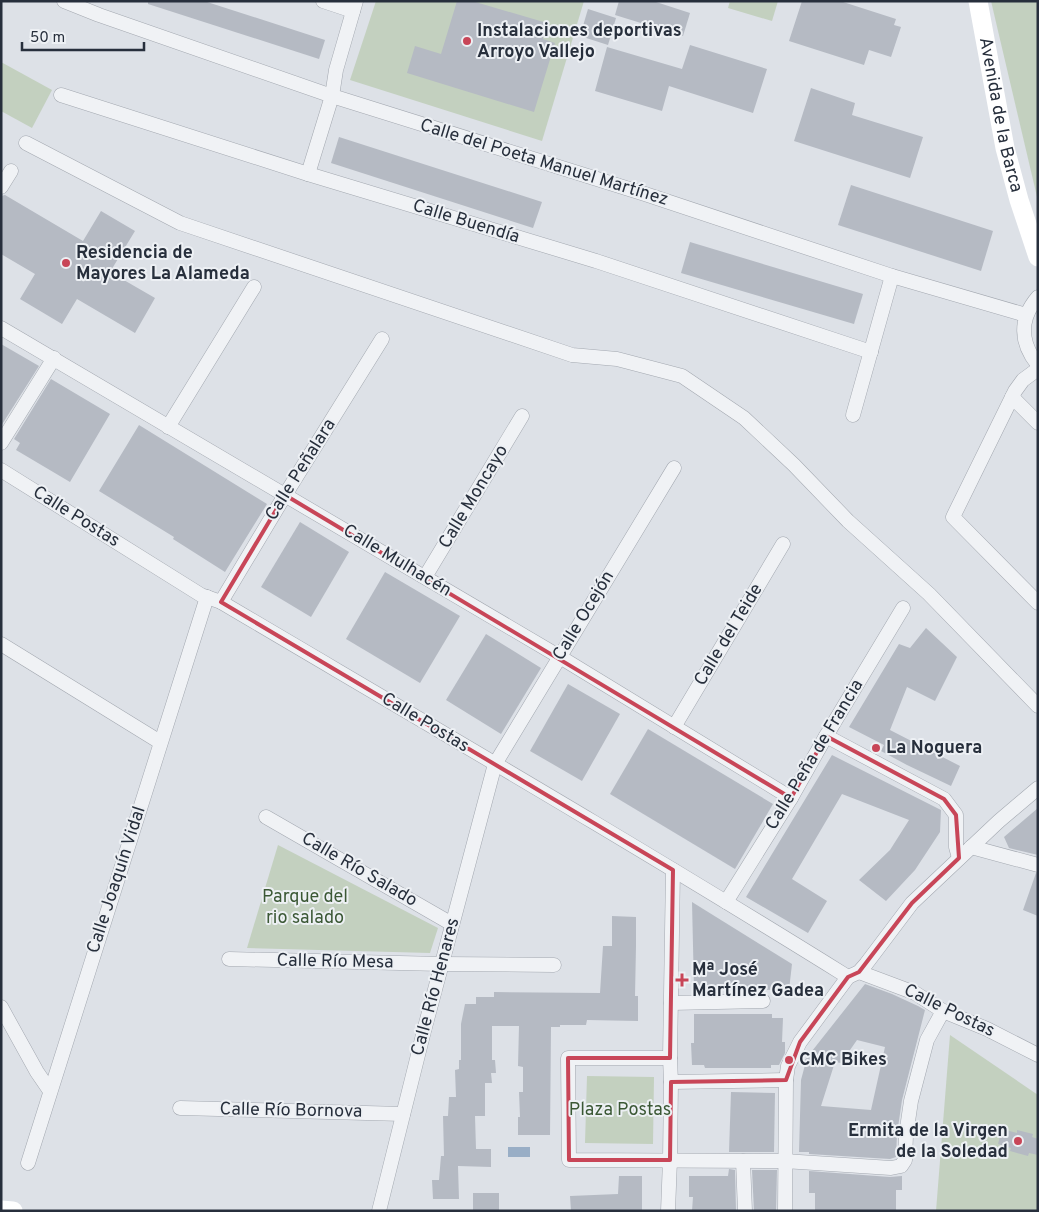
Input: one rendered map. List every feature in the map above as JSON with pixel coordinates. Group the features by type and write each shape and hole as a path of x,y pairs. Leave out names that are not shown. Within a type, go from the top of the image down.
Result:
{"street":[{"name":"Calle del Poeta Manuel Martínez","path":"64,1 82,4 332,96 645,194 892,276 1026,316"},
{"path":"308,174 332,96 336,70 354,6 323,1"},
{"name":"Avenida de la Barca","path":"978,1 1005,148 1019,200 1038,256"},
{"name":"Calle Buendía","path":"61,95 308,174 596,261 871,352"},
{"path":"26,143 180,223 572,355 617,359 682,376 744,418 794,465 848,521 929,594 1038,706"},
{"path":"1,187 11,172"},
{"path":"853,415 892,276"},
{"path":"168,427 254,286"},
{"path":"1038,297 1031,304 1026,316 1024,329 1025,343 1030,356 1038,367 1023,380 1015,391 953,517 1038,603"},
{"name":"Calle Mulhacén","path":"1,328 560,657 790,798"},
{"name":"Calle Peñalara","path":"221,602 382,339"},
{"path":"1,444 54,358"},
{"path":"1012,397 1038,423"},
{"name":"Calle Moncayo","path":"425,577 522,416"},
{"name":"Calle Ocejón","path":"495,764 674,468"},
{"name":"Calle Postas","path":"1,470 192,590 221,602 726,902 853,975 914,993 943,1011 987,1029 1038,1055"},
{"name":"Calle del Teide","path":"674,727 783,544"},
{"name":"Calle Joaquín Vidal","path":"28,1163 206,597"},
{"name":"Calle Peña de Francia","path":"726,902 903,608"},
{"path":"1,644 160,742"},
{"path":"826,736 944,798 956,815 956,847 959,858"},
{"name":"Calle Río Henares","path":"379,1211 402,1114 495,764"},
{"path":"785,1211 786,1080 788,1066 800,1042 912,903 999,820 1038,788"},
{"name":"Calle Río Salado","path":"266,817 452,924"},
{"path":"971,847 1038,865"},
{"path":"668,1211 673,870"},
{"name":"Calle Río Mesa","path":"229,959 554,965"},
{"path":"671,1003 763,1002"},
{"path":"1,1007 37,1072 50,1091"},
{"path":"670,1058 568,1058 569,1160 784,1161 891,1168 901,1166 906,1160 906,1135 911,1101 927,1040 943,1011"},
{"path":"671,1082 786,1080"},
{"name":"Calle Río Bornova","path":"180,1108 402,1114"},
{"path":"743,1161 745,1211"}],"highlighted area":[{"path":"285,495 791,798 826,736 944,799 956,815 959,858 912,903 859,972 848,977 800,1042 786,1080 671,1082 670,1160 569,1160 568,1058 670,1058 673,870 221,602"}],"green space":[{"name":"Instalaciones deportivas Arroyo Vallejo","path":"376,1 584,1 542,141 350,80"},
{"path":"730,1 778,1 772,21 728,8"},
{"path":"991,1 1038,1 1038,201"},
{"path":"1,62 52,90 32,128 1,111"},
{"name":"Parque del rio salado","path":"278,845 438,928 430,953 247,948"},
{"path":"950,1035 1038,1095 1038,1211 936,1211"},
{"name":"Plaza Postas","path":"587,1076 654,1077 653,1144 585,1143"}],"water":[{"path":"508,1147 530,1147 530,1157 508,1157"}],"building":[{"path":"148,1 204,1 325,40 319,59 148,4"},
{"path":"457,1 472,1 547,23 543,39 555,43 534,112 407,73 415,46 441,54"},
{"path":"619,1 653,1 690,13 683,36 615,15"},
{"path":"802,1 840,1 896,19 894,25 901,27 891,57 869,50 864,65 789,41"},
{"path":"588,9 616,18 608,45 580,36"},
{"path":"690,45 767,69 753,113 669,86 662,111 595,91 607,47 682,69"},
{"path":"811,88 855,103 852,115 923,137 910,178 794,141"},
{"path":"339,137 542,202 533,228 331,163"},
{"path":"851,185 993,231 981,271 838,225"},
{"name":"Residencia de Mayores La Alameda","path":"5,195 83,241 101,211 135,231 110,272 155,298 135,333 77,299 62,324 20,299 35,274 1,254 1,196"},
{"path":"690,242 863,294 854,324 681,273"},
{"path":"1,344 39,366 1,426"},
{"path":"51,379 110,414 70,482 16,450 20,443 14,439"},
{"path":"139,425 267,504 225,572 173,539 174,537 99,491"},
{"path":"300,522 349,552 311,617 261,587"},
{"path":"385,572 460,616 420,683 346,639"},
{"path":"926,628 957,657 935,701 907,687 890,730 960,766 951,786 881,751 884,745 849,727 899,644 910,648"},
{"path":"486,634 541,668 501,734 446,700"},
{"path":"568,684 620,714 582,781 530,751"},
{"path":"648,729 773,804 735,869 610,794"},
{"path":"832,755 941,810 940,832 915,870 886,901 859,880 890,850 909,820 842,794 792,879 827,901 808,933 746,897"},
{"path":"1038,808 1038,855 1009,848 1004,837"},
{"path":"1036,873 1038,874 1038,916 1023,910"},
{"path":"692,902 792,964 789,990 694,989"},
{"path":"612,916 636,917 635,996 638,996 638,1021 587,1020 586,1025 551,1027 550,1135 518,1135 518,1117 520,1117 519,1092 523,1092 523,1067 518,1066 519,1026 492,1026 492,1060 495,1060 496,1073 491,1073 492,1083 485,1083 485,1116 475,1116 476,1149 491,1149 491,1167 458,1166 459,1199 433,1199 432,1180 439,1180 441,1156 444,1156 443,1116 448,1116 449,1097 456,1097 455,1070 459,1069 459,1060 461,1060 461,1024 465,1004 476,1004 476,997 494,997 494,992 600,993 603,946 612,946"},
{"path":"865,984 892,994 925,1010 902,1100 896,1157 890,1159 799,1152 801,1080 805,1065 801,1065","holes":["857,1040 885,1047 871,1110 821,1106 835,1062 841,1063"]},
{"path":"694,1014 772,1014 772,1018 783,1018 782,1042 785,1042 785,1053 779,1065 771,1065 771,1068 705,1068 704,1065 692,1065 691,1043 694,1043"},
{"path":"731,1092 775,1093 774,1152 729,1152"},
{"name":"Ermita de la Virgen de la Soledad","path":"1002,1129 1017,1133 1017,1130 1033,1134 1032,1137 1038,1139 1038,1155 1029,1153 1028,1156 1010,1151 1011,1148 998,1144"},
{"path":"729,1169 735,1170 736,1211 692,1211 693,1197 689,1197 689,1176 728,1176"},
{"path":"752,1170 777,1170 776,1211 754,1211"},
{"path":"809,1171 890,1177 902,1176 902,1190 896,1190 896,1211 815,1211 815,1193 809,1193"},
{"path":"619,1176 642,1176 642,1211 571,1211 570,1196 618,1194"},
{"path":"473,1193 499,1193 499,1211 473,1211"}],"place":[{"name":"Instalaciones deportivas Arroyo Vallejo","path":"467,41"},
{"name":"Residencia de Mayores La Alameda","path":"66,263"},
{"name":"La Noguera","path":"876,748"},
{"name":"Mª José Martínez Gadea","path":"682,980"},
{"name":"CMC Bikes","path":"789,1060"},
{"name":"Ermita de la Virgen de la Soledad","path":"1018,1141"}]}
